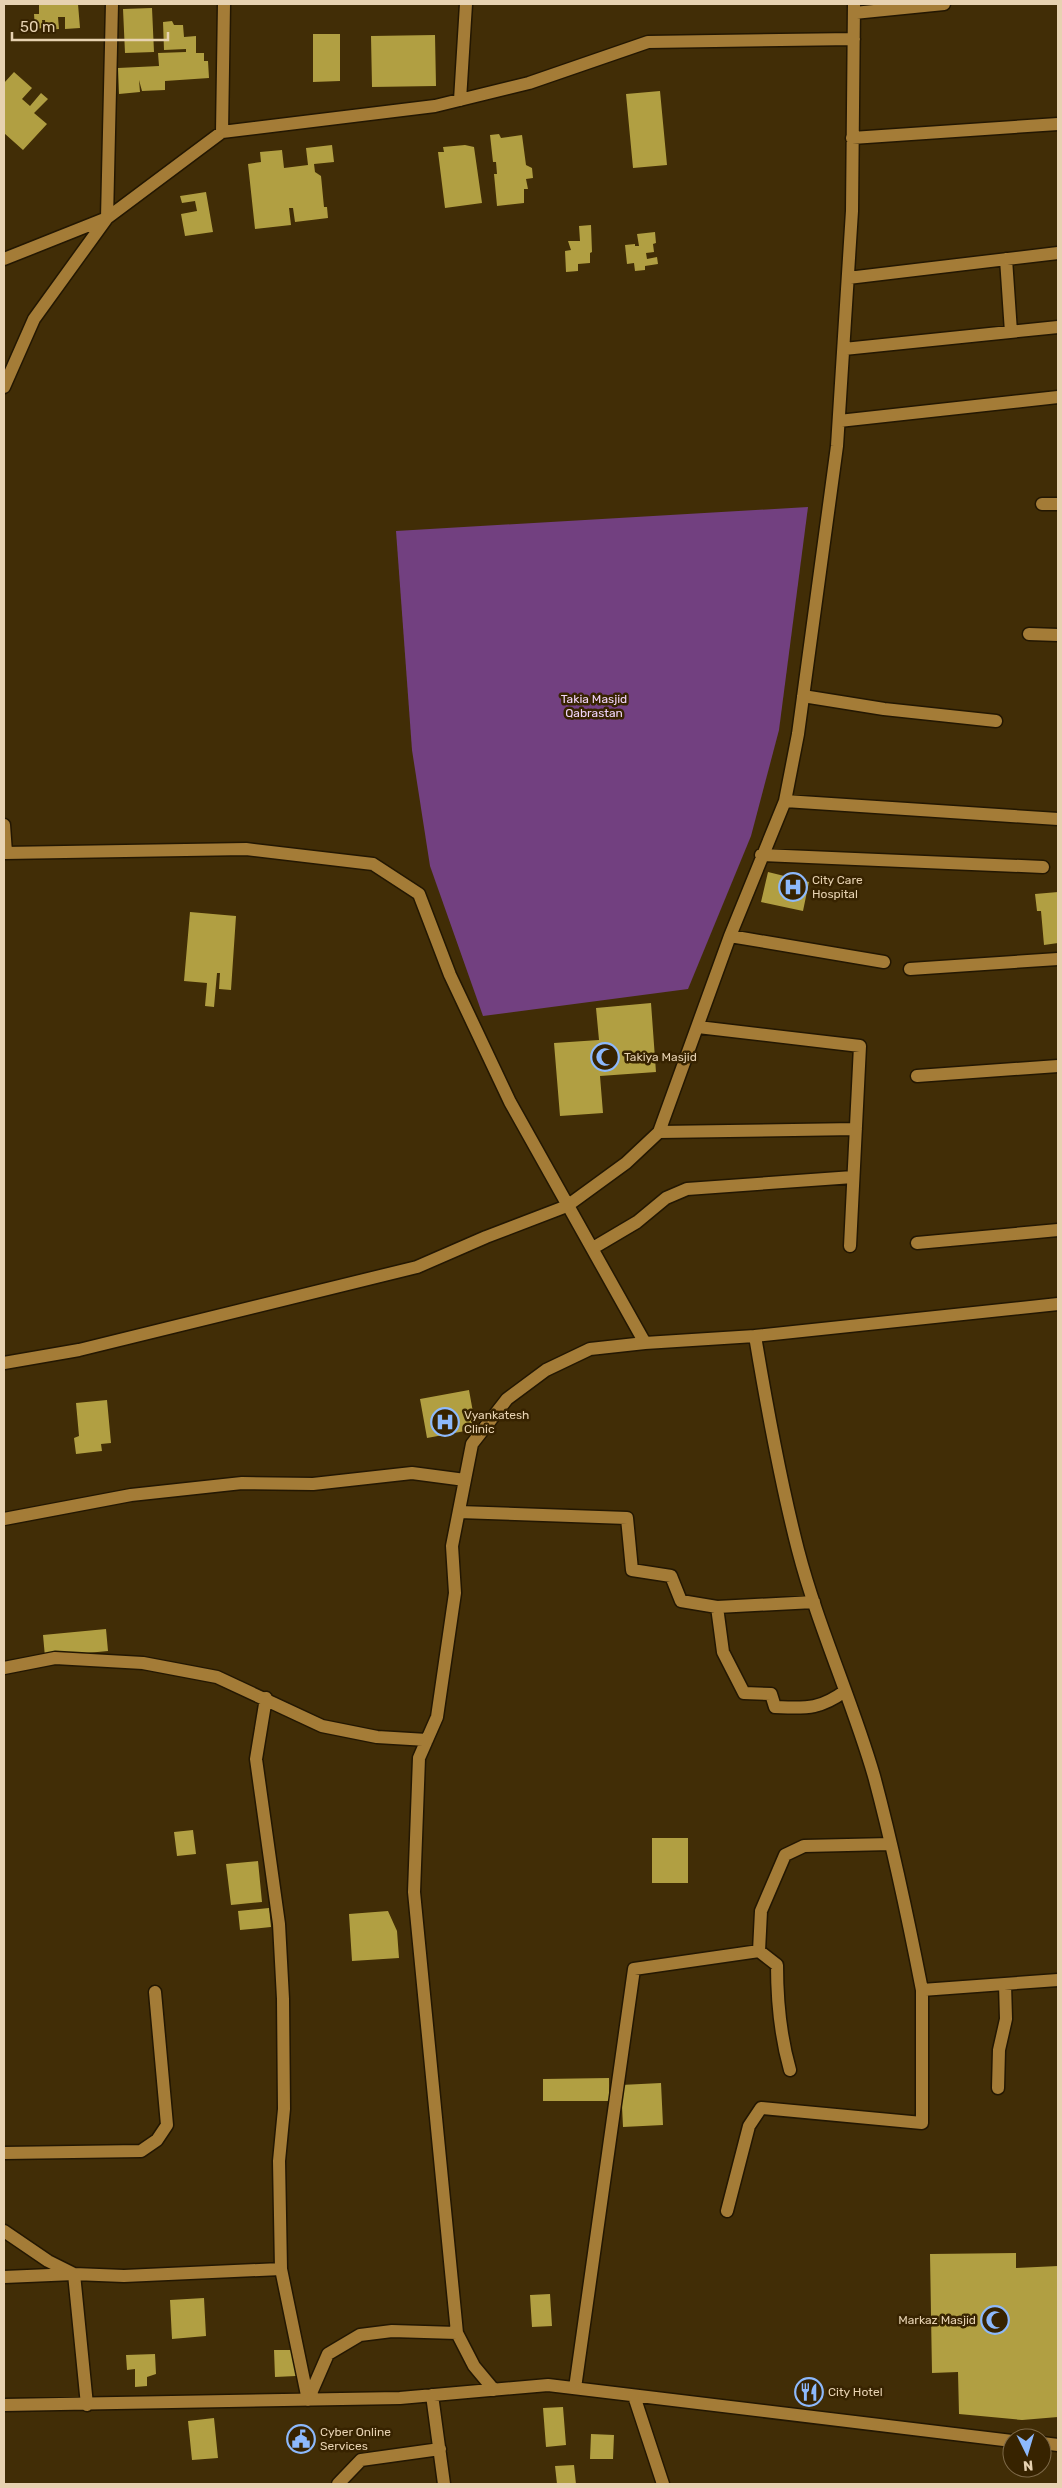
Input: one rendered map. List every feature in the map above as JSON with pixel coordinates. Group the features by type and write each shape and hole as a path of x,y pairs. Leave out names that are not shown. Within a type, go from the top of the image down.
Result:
{"street":[{"path":"4,387 34,319 107,218 112,4"},
{"path":"222,132 224,4"},
{"path":"460,100 466,4"},
{"path":"4,1363 78,1350 417,1267 486,1237 567,1206 626,1163 659,1132 730,936 761,855 786,800 803,696 839,421 848,278 854,8 944,4"},
{"path":"4,259 107,218 222,132 435,106 529,83 648,42 854,39"},
{"path":"852,138 1058,124"},
{"path":"848,278 1058,253"},
{"path":"1006,259 1011,332"},
{"path":"844,349 1058,327"},
{"path":"839,421 1058,397"},
{"path":"1042,504 1058,504"},
{"path":"1029,634 1058,635"},
{"path":"803,696 884,709 996,721"},
{"path":"786,800 1058,819"},
{"path":"4,825 5,853 246,849 373,864 419,894 450,975 510,1102 645,1343"},
{"path":"761,855 1043,866"},
{"path":"730,936 884,962"},
{"path":"910,969 1058,958"},
{"path":"698,1027 860,1046 850,1246"},
{"path":"917,1076 1058,1066"},
{"path":"659,1132 856,1129"},
{"path":"593,1248 637,1222 666,1198 687,1189 852,1177"},
{"path":"917,1243 1058,1230"},
{"path":"494,2390 474,2366 457,2333 414,1892 419,1758 437,1717 455,1593 452,1546 472,1444 507,1399 546,1370 590,1349 645,1343 755,1336 1058,1304"},
{"path":"727,2212 749,2126 761,2108 922,2123 922,1990 891,1844 874,1776 798,1551 766,1405 755,1336"},
{"path":"4,1519 131,1495 242,1482 313,1484 412,1473 465,1480"},
{"path":"459,1512 626,1518 632,1570 671,1576 681,1601 717,1607 814,1602"},
{"path":"717,1607 723,1652 744,1693 771,1694 775,1707 807,1708 829,1703 845,1691"},
{"path":"4,1668 55,1658 143,1662 217,1677 266,1698 322,1726 376,1737 427,1740"},
{"path":"266,1698 256,1759 279,1924 284,1999 284,2109 279,2162 281,2269 308,2400"},
{"path":"759,1951 761,1911 785,1855 804,1846 891,1844"},
{"path":"575,2388 634,1970 759,1951 777,1965 782,2044 790,2070"},
{"path":"922,1990 1058,1980"},
{"path":"998,2088 998,2050 1006,2019 1005,1984"},
{"path":"4,2153 141,2151 157,2140 166,2125 155,1992"},
{"path":"4,2231 48,2261 74,2274"},
{"path":"4,2277 74,2274 124,2276 281,2269"},
{"path":"74,2274 87,2405"},
{"path":"308,2400 328,2354 360,2335 392,2331 457,2333"},
{"path":"4,2405 308,2400 432,2395 548,2385 1002,2440"},
{"path":"432,2395 444,2484"},
{"path":"634,2396 663,2484"},
{"path":"338,2484 361,2460 440,2449"}],"green space":[{"name":"Takia Masjid Qabrastan","path":"808,507 779,730 751,836 688,989 483,1016 430,866 412,750 396,531"}],"building":[{"path":"39,4 78,4 80,28 65,29 65,17 58,17 59,29 46,30 45,20 42,20 43,28 35,29 34,14 39,14"},
{"path":"152,8 154,52 125,53 123,9"},
{"path":"172,21 174,25 183,25 184,37 196,36 196,53 204,53 204,61 208,61 209,78 165,81 165,90 142,91 139,80 140,92 119,94 118,68 159,66 158,53 186,52 186,49 164,50 163,22"},
{"path":"313,34 340,34 340,81 313,82"},
{"path":"435,35 436,86 372,87 371,36"},
{"path":"14,72 32,88 22,99 30,106 41,93 48,99 34,113 47,124 23,150 4,133 4,83"},
{"path":"660,91 667,165 633,168 626,94"},
{"path":"499,134 501,138 522,135 526,165 532,168 533,178 526,179 528,189 524,189 524,203 497,206 494,174 497,174 496,162 493,162 490,135"},
{"path":"332,145 334,162 314,164 315,172 321,176 324,207 327,207 328,218 295,222 293,208 289,208 291,225 255,229 248,164 261,162 260,152 282,150 284,168 308,165 306,148"},
{"path":"465,145 474,147 482,203 445,208 438,152 444,152 443,147"},
{"path":"206,192 213,232 185,236 181,214 197,211 195,201 182,203 180,196"},
{"path":"591,225 592,252 590,253 590,263 578,264 578,271 566,272 565,251 571,250 568,241 580,241 579,226"},
{"path":"655,232 656,243 653,244 654,252 646,253 647,259 657,257 658,264 645,266 645,270 635,271 634,263 627,264 625,245 635,244 635,246 639,246 637,234"},
{"path":"768,872 809,882 803,911 761,902"},
{"path":"1058,892 1058,943 1044,945 1041,911 1037,911 1035,894"},
{"path":"190,912 236,916 231,990 219,989 220,973 217,973 214,1007 205,1006 207,983 184,981"},
{"name":"Takiya Masjid","path":"651,1003 656,1072 600,1076 603,1113 560,1116 554,1043 599,1040 596,1008"},
{"path":"469,1390 476,1429 427,1438 420,1399"},
{"path":"107,1400 111,1443 101,1444 102,1451 76,1454 74,1438 79,1436 76,1403"},
{"path":"106,1629 108,1651 45,1657 43,1635"},
{"path":"193,1830 196,1854 177,1856 174,1832"},
{"path":"652,1838 688,1838 688,1883 652,1883"},
{"path":"258,1861 262,1902 231,1905 226,1864"},
{"path":"269,1908 271,1927 240,1930 238,1911"},
{"path":"388,1911 397,1931 399,1958 352,1961 349,1914"},
{"path":"609,2078 609,2101 543,2101 543,2079"},
{"path":"661,2083 663,2125 623,2127 621,2085"},
{"name":"Markaz Masjid","path":"1016,2253 1016,2268 1058,2266 1058,2417 1022,2420 959,2414 958,2372 932,2373 930,2254"},
{"path":"550,2294 552,2326 532,2327 530,2295"},
{"path":"204,2298 206,2336 172,2339 170,2300"},
{"path":"274,2350 295,2350 296,2376 275,2377"},
{"path":"155,2354 156,2374 147,2377 147,2386 135,2387 135,2369 127,2370 126,2355"},
{"path":"563,2407 566,2445 546,2447 543,2408"},
{"path":"214,2418 218,2458 192,2460 188,2421"},
{"path":"591,2434 614,2435 613,2459 590,2459"},
{"path":"574,2465 576,2484 557,2484 555,2466"}],"place":[{"name":"City Care Hospital","path":"793,887"},
{"name":"Takiya Masjid","path":"605,1057"},
{"name":"Vyankatesh Clinic","path":"445,1422"},
{"name":"Markaz Masjid","path":"995,2320"},
{"name":"City Hotel","path":"809,2392"},
{"name":"Cyber Online Services","path":"301,2439"}]}
